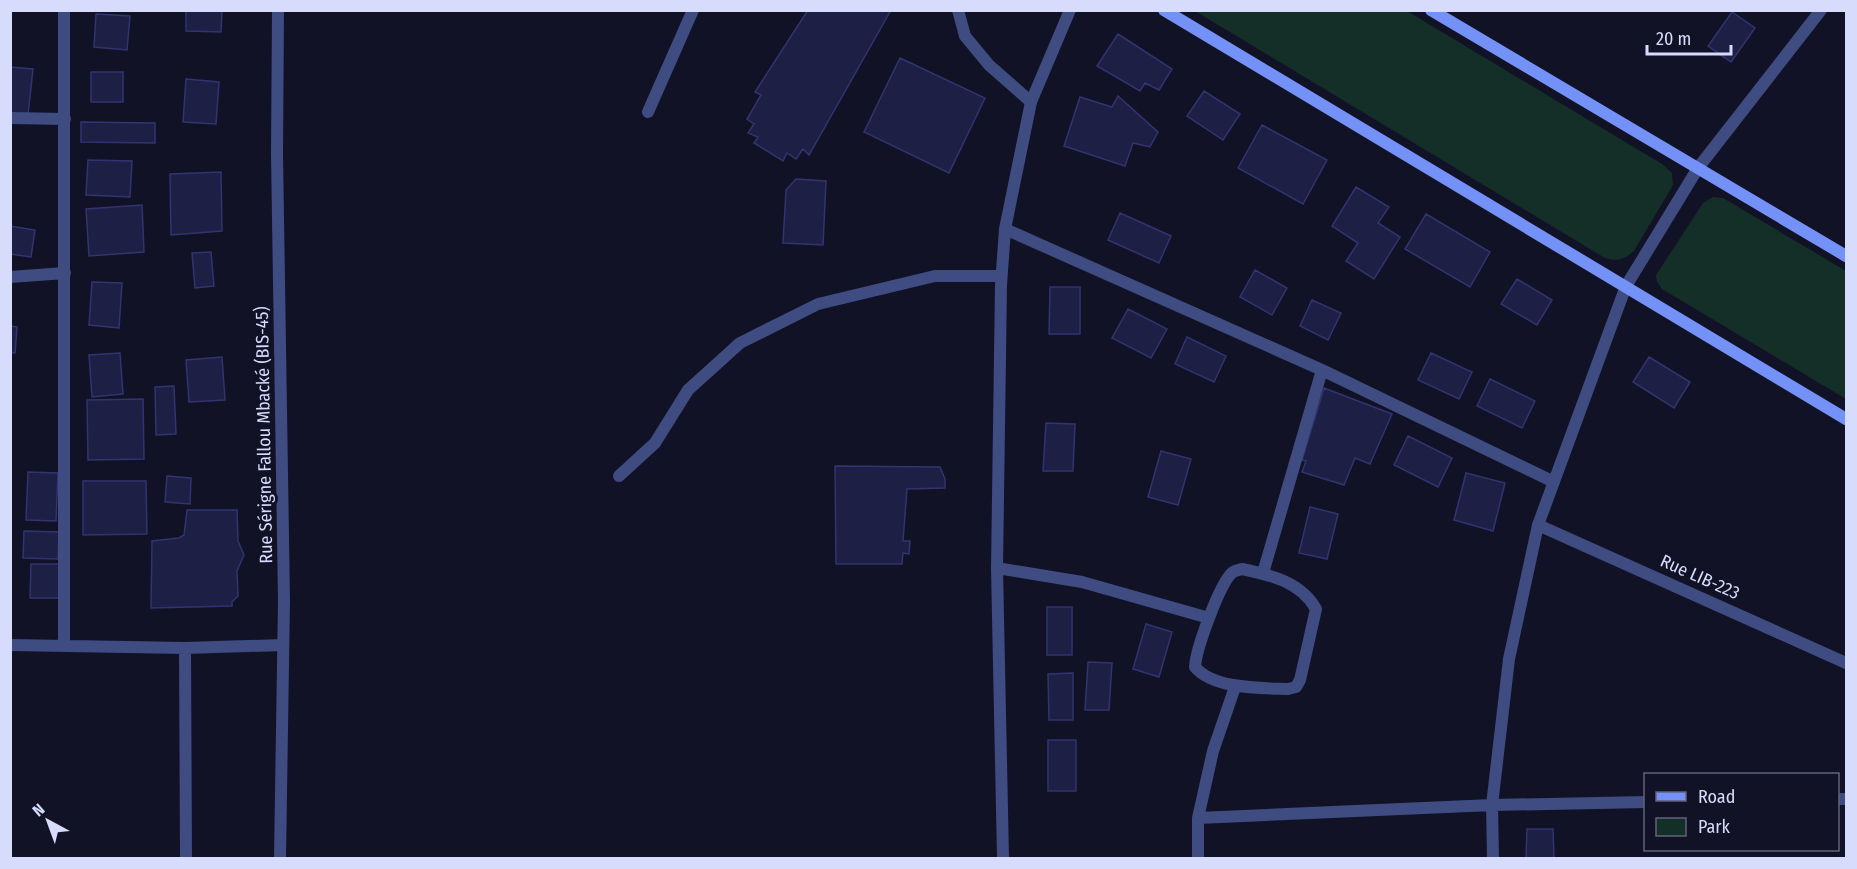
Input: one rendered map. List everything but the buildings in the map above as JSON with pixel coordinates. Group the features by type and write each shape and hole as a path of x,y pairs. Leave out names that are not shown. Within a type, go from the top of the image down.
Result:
{"street":[{"path":"64,10 64,646"},
{"name":"Rue Sérigne Fallou Mbacké (BIS-45)","path":"278,10 277,153 284,601 280,858"},
{"path":"648,112 693,10"},
{"path":"958,10 965,36 989,65 1031,102"},
{"path":"1003,858 997,568 1001,276 1005,229 1031,102 1070,10"},
{"path":"1164,10 1846,419"},
{"path":"1431,10 1846,256"},
{"path":"1493,858 1492,805 1509,658 1538,525 1626,286 1698,168 1821,10"},
{"path":"10,118 65,119"},
{"path":"1005,229 1322,370 1554,482"},
{"path":"10,277 65,273"},
{"path":"619,476 655,443 688,390 740,343 818,304 935,276 1001,276"},
{"path":"1263,573 1322,370"},
{"name":"Rue LIB-223","path":"1538,525 1846,663"},
{"path":"997,568 1083,582 1209,618"},
{"path":"1242,568 1263,573 1299,588 1310,597 1316,609 1300,680 1296,687 1288,689 1235,687 1201,674 1195,667 1195,656 1209,618 1232,573 1242,568"},
{"path":"10,645 185,648 283,645"},
{"path":"185,648 186,858"},
{"path":"1198,858 1198,818 1213,751 1235,687"},
{"path":"1198,818 1492,805 1644,802"}],"green space":[{"path":"1195,11 1407,11 1662,164 1672,173 1673,185 1634,251 1621,259 1605,258"},
{"path":"1713,197 1723,198 1846,271 1846,399 1662,289 1657,282 1656,275 1703,203"}]}
